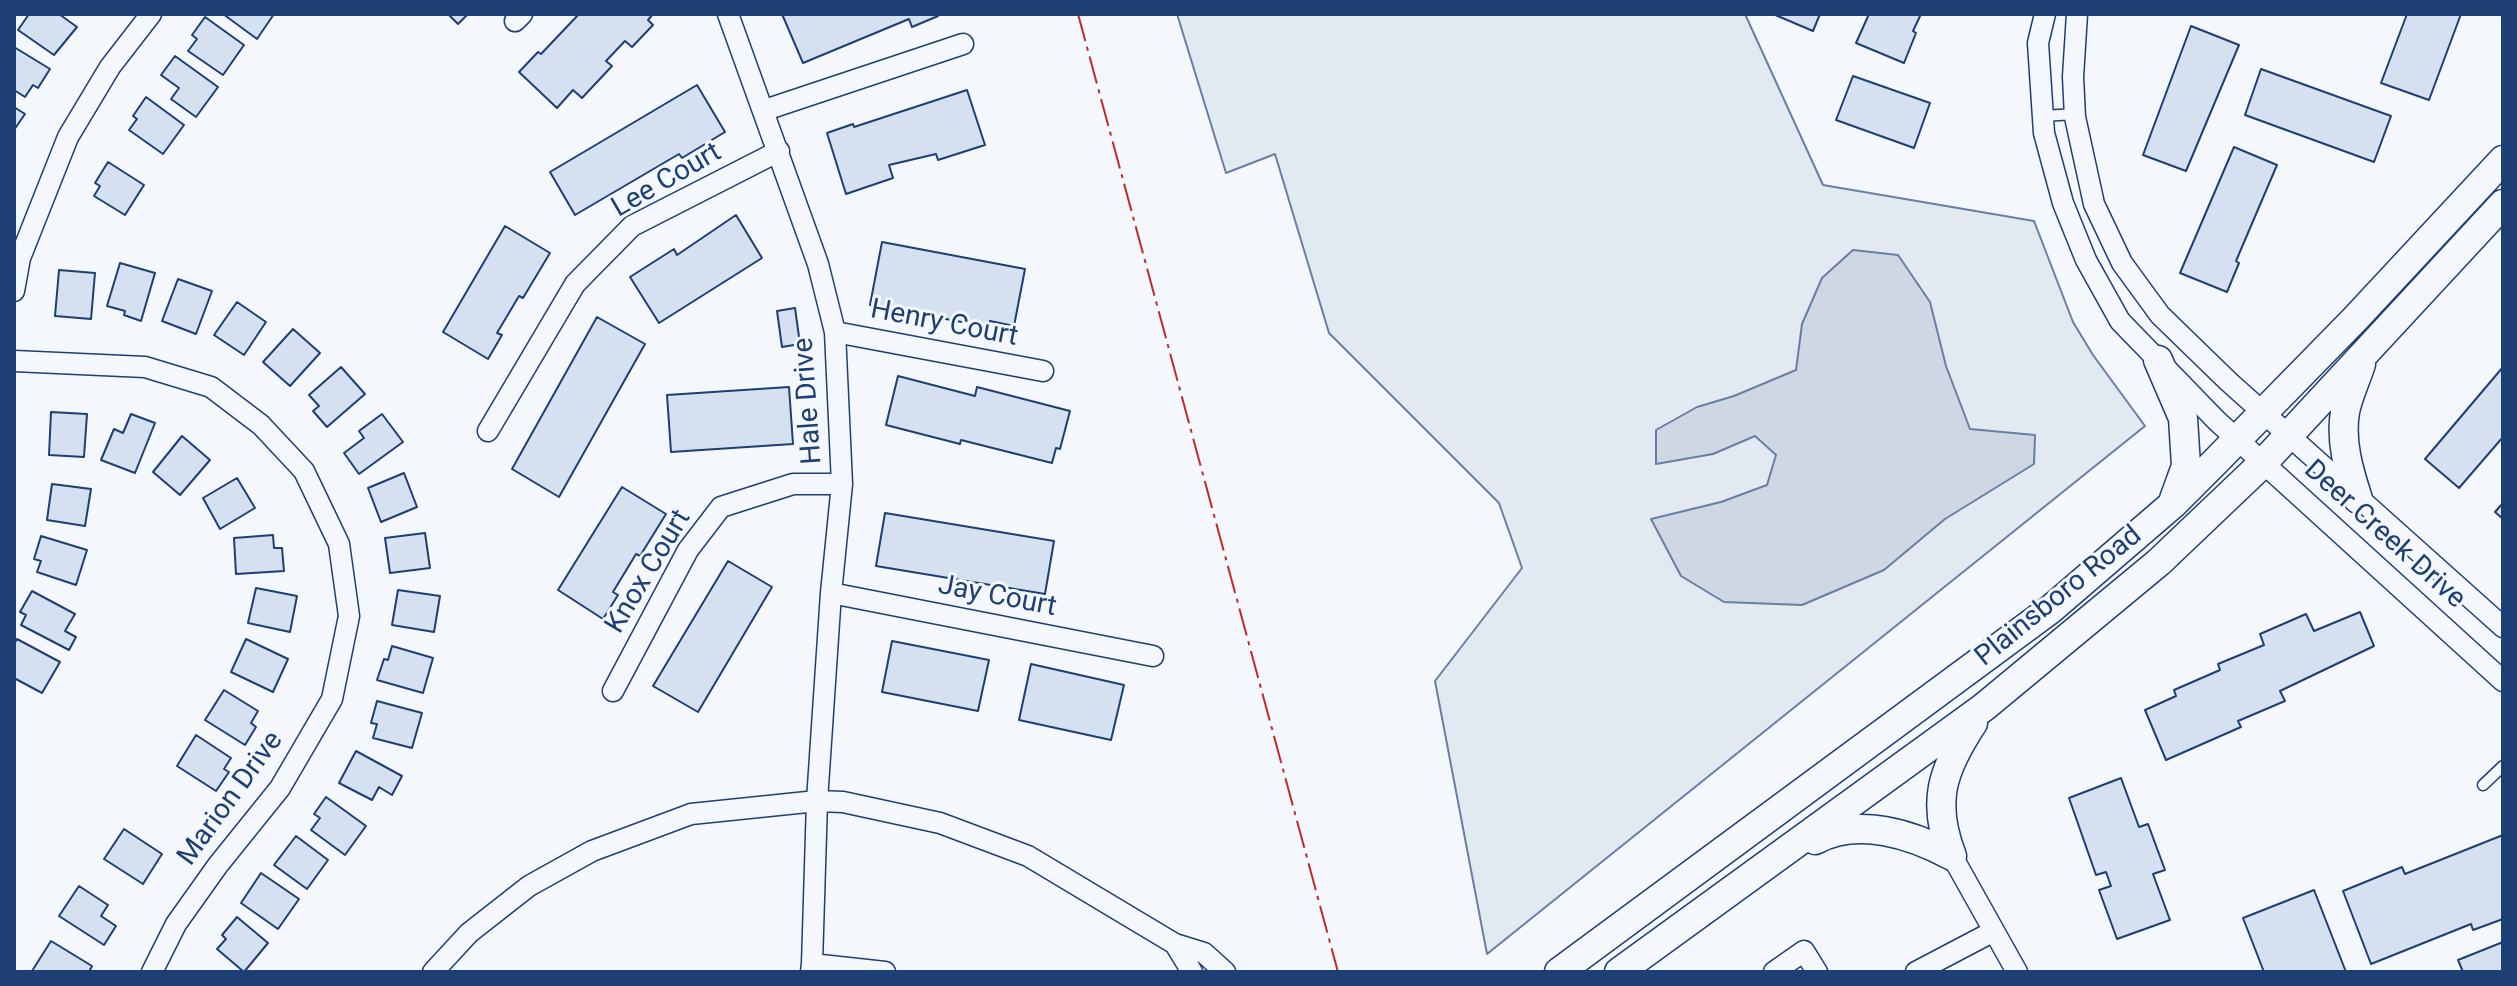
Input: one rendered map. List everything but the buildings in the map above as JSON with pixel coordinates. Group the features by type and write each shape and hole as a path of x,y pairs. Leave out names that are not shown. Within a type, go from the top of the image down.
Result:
{"street":[{"path":"14,291 20,258 68,137 110,67 151,14"},
{"name":"Hale Drive","path":"728,14 818,264 835,332 842,484 817,801 812,968"},
{"name":"Deer Creek Drive","path":"2045,14 2038,43 2044,133 2063,203 2086,260 2120,321 2237,440 2503,681"},
{"name":"Deer Creek Drive","path":"2077,14 2073,77 2075,114 2094,204 2122,263 2160,315 2262,414 2503,627"},
{"path":"765,110 963,44"},
{"name":"Lee Court","path":"488,431 575,284 632,226 779,151"},
{"name":"Plainsboro Road","path":"1559,972 2032,624 2173,504 2355,319 2503,160"},
{"name":"Plainsboro Road","path":"1619,972 1984,707 2159,562 2263,463 2503,204"},
{"name":"Henry Court","path":"835,332 1043,371"},
{"path":"2358,499 2345,455 2345,412 2363,357"},
{"path":"2158,360 2183,418 2186,466 2173,504"},
{"name":"Marion Drive","path":"14,361 145,367 211,387 261,425 304,471 339,544 349,616 332,699 280,788 218,865 176,924 158,969"},
{"name":"Knox Court","path":"613,691 688,550 721,507 793,484 842,484"},
{"name":"Jay Court","path":"831,593 1153,656"},
{"path":"1984,707 1952,757 1941,789 1942,824 1952,856 2017,972"},
{"path":"433,972 469,933 529,886 592,851 691,814 817,801 843,802 940,823 1028,856 1175,944 1204,953 1225,972"},
{"path":"1775,860 1828,833 1865,830 1910,837 1952,856"},
{"path":"1916,972 1994,931"},
{"path":"1175,944 1192,972"},
{"path":"1774,972 1804,951 1817,972"},
{"path":"812,968 885,972"}],"lane":[{"path":"2043,116 2075,114"},
{"path":"2483,785 2503,766"}],"shaded area":[{"path":"1177,14 1745,14 1823,185 2034,221 2073,322 2145,426 1487,954 1435,681 1522,568 1499,503 1329,333 1275,154 1226,173"},
{"path":"1853,250 1898,255 1930,302 1946,366 1970,429 2035,435 2034,464 1945,519 1884,570 1802,605 1724,602 1681,576 1651,519 1721,502 1767,485 1776,455 1755,436 1713,454 1656,464 1656,430 1697,407 1734,396 1796,370 1802,324 1822,278"}],"power":[{"path":"1078,14 1338,972"}]}
